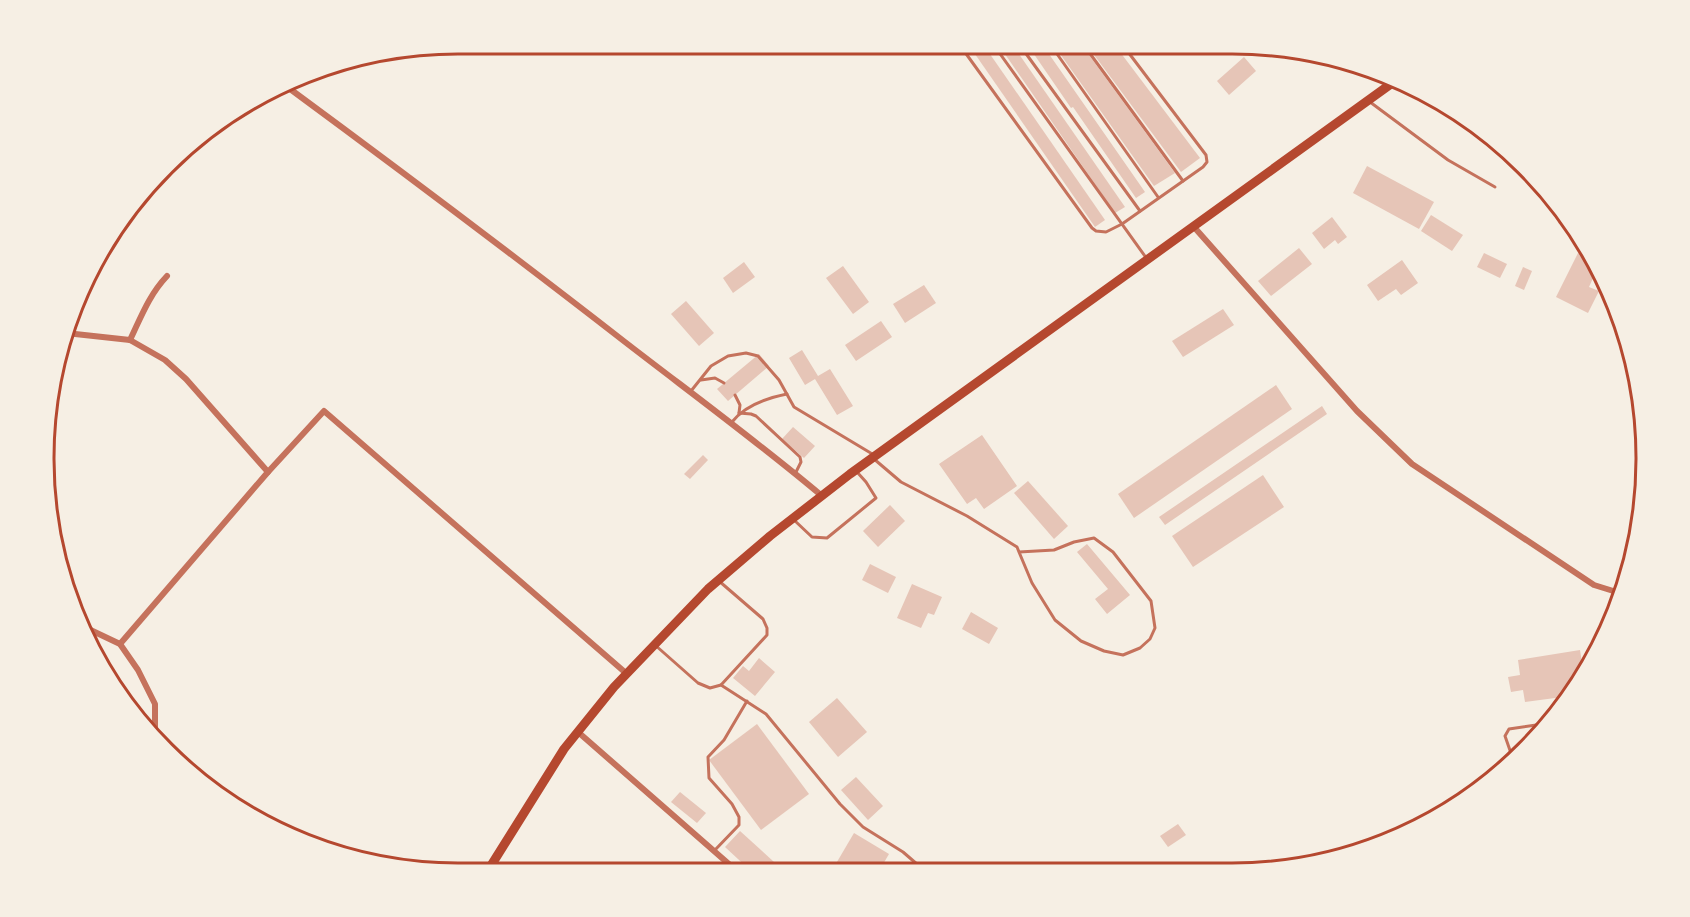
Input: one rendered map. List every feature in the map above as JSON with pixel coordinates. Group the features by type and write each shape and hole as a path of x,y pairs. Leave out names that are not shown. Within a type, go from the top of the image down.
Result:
{"main road":[{"path":"492,863 564,749 627,674 718,580 856,470 1388,86"}],"street":[{"path":"292,90 463,217 732,422 822,496"},
{"path":"1194,227 1357,411 1413,464 1594,585 1614,591"},
{"path":"130,340 149,299 167,276"},
{"path":"73,334 130,340 165,360 186,379 268,472"},
{"path":"120,644 268,472 324,411 627,674"},
{"path":"93,631 120,644 138,670 154,704 155,726"},
{"path":"578,732 728,863"}],"lane":[{"path":"966,54 1092,228 1106,232 1122,224 1207,162 1206,155 1130,54"},
{"path":"1000,54 1148,260"},
{"path":"1026,54 1140,211"},
{"path":"1057,54 1159,198"},
{"path":"1090,54 1183,181"},
{"path":"1368,100 1448,160 1495,187"},
{"path":"691,391 711,366 728,356 746,352 758,356 779,380 794,407 874,457 901,482 967,516 1017,547 1019,552 1032,583 1055,620 1081,641 1104,651 1123,655 1140,648 1150,639 1155,628 1150,601 1113,552 1094,538 1054,550 1019,552"},
{"path":"701,380 715,378 724,383"},
{"path":"732,422 739,413 767,399 787,394"},
{"path":"735,395 740,405 739,413"},
{"path":"739,413 756,416 800,457 801,462 795,473"},
{"path":"793,519 812,537 827,538 876,498 856,470"},
{"path":"654,645 698,683 710,688 722,685 767,635 767,628 763,619 718,580"},
{"path":"722,685 766,714 840,804 863,827 916,863"},
{"path":"714,851 739,825 739,817 732,804 709,778 708,757 724,740 747,701"},
{"path":"1510,752 1505,736 1509,729 1536,725"}],"building":[{"path":"975,54 990,54 1105,220 1095,227"},
{"path":"1005,54 1019,54 1125,207 1115,213"},
{"path":"1034,54 1049,54 1145,192 1136,198 1073,107 1071,108"},
{"path":"1060,54 1088,54 1175,173 1154,186"},
{"path":"1093,54 1122,54 1200,158 1181,172"},
{"path":"1244,57 1256,71 1229,95 1217,81"},
{"path":"1367,166 1434,202 1419,229 1353,193"},
{"path":"1431,215 1463,235 1452,251 1421,231"},
{"path":"1332,217 1347,237 1338,244 1335,240 1324,249 1312,233"},
{"path":"1299,248 1312,264 1271,296 1258,281"},
{"path":"1484,253 1507,264 1500,278 1477,267"},
{"path":"1578,253 1581,254 1593,278 1589,287 1599,291 1588,313 1556,297"},
{"path":"1402,260 1418,283 1401,295 1396,289 1378,301 1367,285"},
{"path":"744,262 755,277 733,293 723,278"},
{"path":"843,266 869,302 853,314 826,278"},
{"path":"1523,267 1532,271 1524,290 1515,286"},
{"path":"924,285 936,303 905,323 893,304"},
{"path":"686,301 714,333 699,346 671,314"},
{"path":"1223,309 1234,325 1183,357 1172,341"},
{"path":"881,321 892,337 856,361 845,345"},
{"path":"802,350 818,376 830,369 853,406 837,415 815,379 805,385 789,358"},
{"path":"759,354 769,366 728,401 717,389"},
{"path":"1276,385 1292,409 1134,518 1118,494"},
{"path":"1322,406 1327,414 1165,525 1159,517"},
{"path":"793,427 815,446 804,458 782,439"},
{"path":"982,435 1017,486 984,509 976,498 967,504 939,464"},
{"path":"703,455 708,460 690,479 684,474"},
{"path":"1263,475 1284,507 1193,567 1172,536"},
{"path":"1028,481 1068,526 1054,539 1014,493"},
{"path":"890,505 905,521 878,547 863,531"},
{"path":"1087,544 1130,595 1107,614 1095,599 1108,589 1077,552"},
{"path":"870,564 896,577 888,593 862,580"},
{"path":"912,584 942,597 934,615 928,613 921,628 897,618"},
{"path":"971,612 998,628 989,644 962,629"},
{"path":"1580,650 1582,661 1557,698 1525,702 1523,690 1511,692 1508,677 1520,675 1518,660"},
{"path":"759,658 775,672 755,696 733,678 743,666 749,671"},
{"path":"837,698 867,732 838,757 809,722"},
{"path":"757,724 809,794 761,830 709,760"},
{"path":"856,777 883,806 868,820 841,790"},
{"path":"680,792 706,813 697,823 671,802"},
{"path":"1178,824 1186,835 1168,847 1160,836"},
{"path":"740,831 775,863 742,863 725,847"},
{"path":"854,833 889,854 884,863 836,863"}]}
